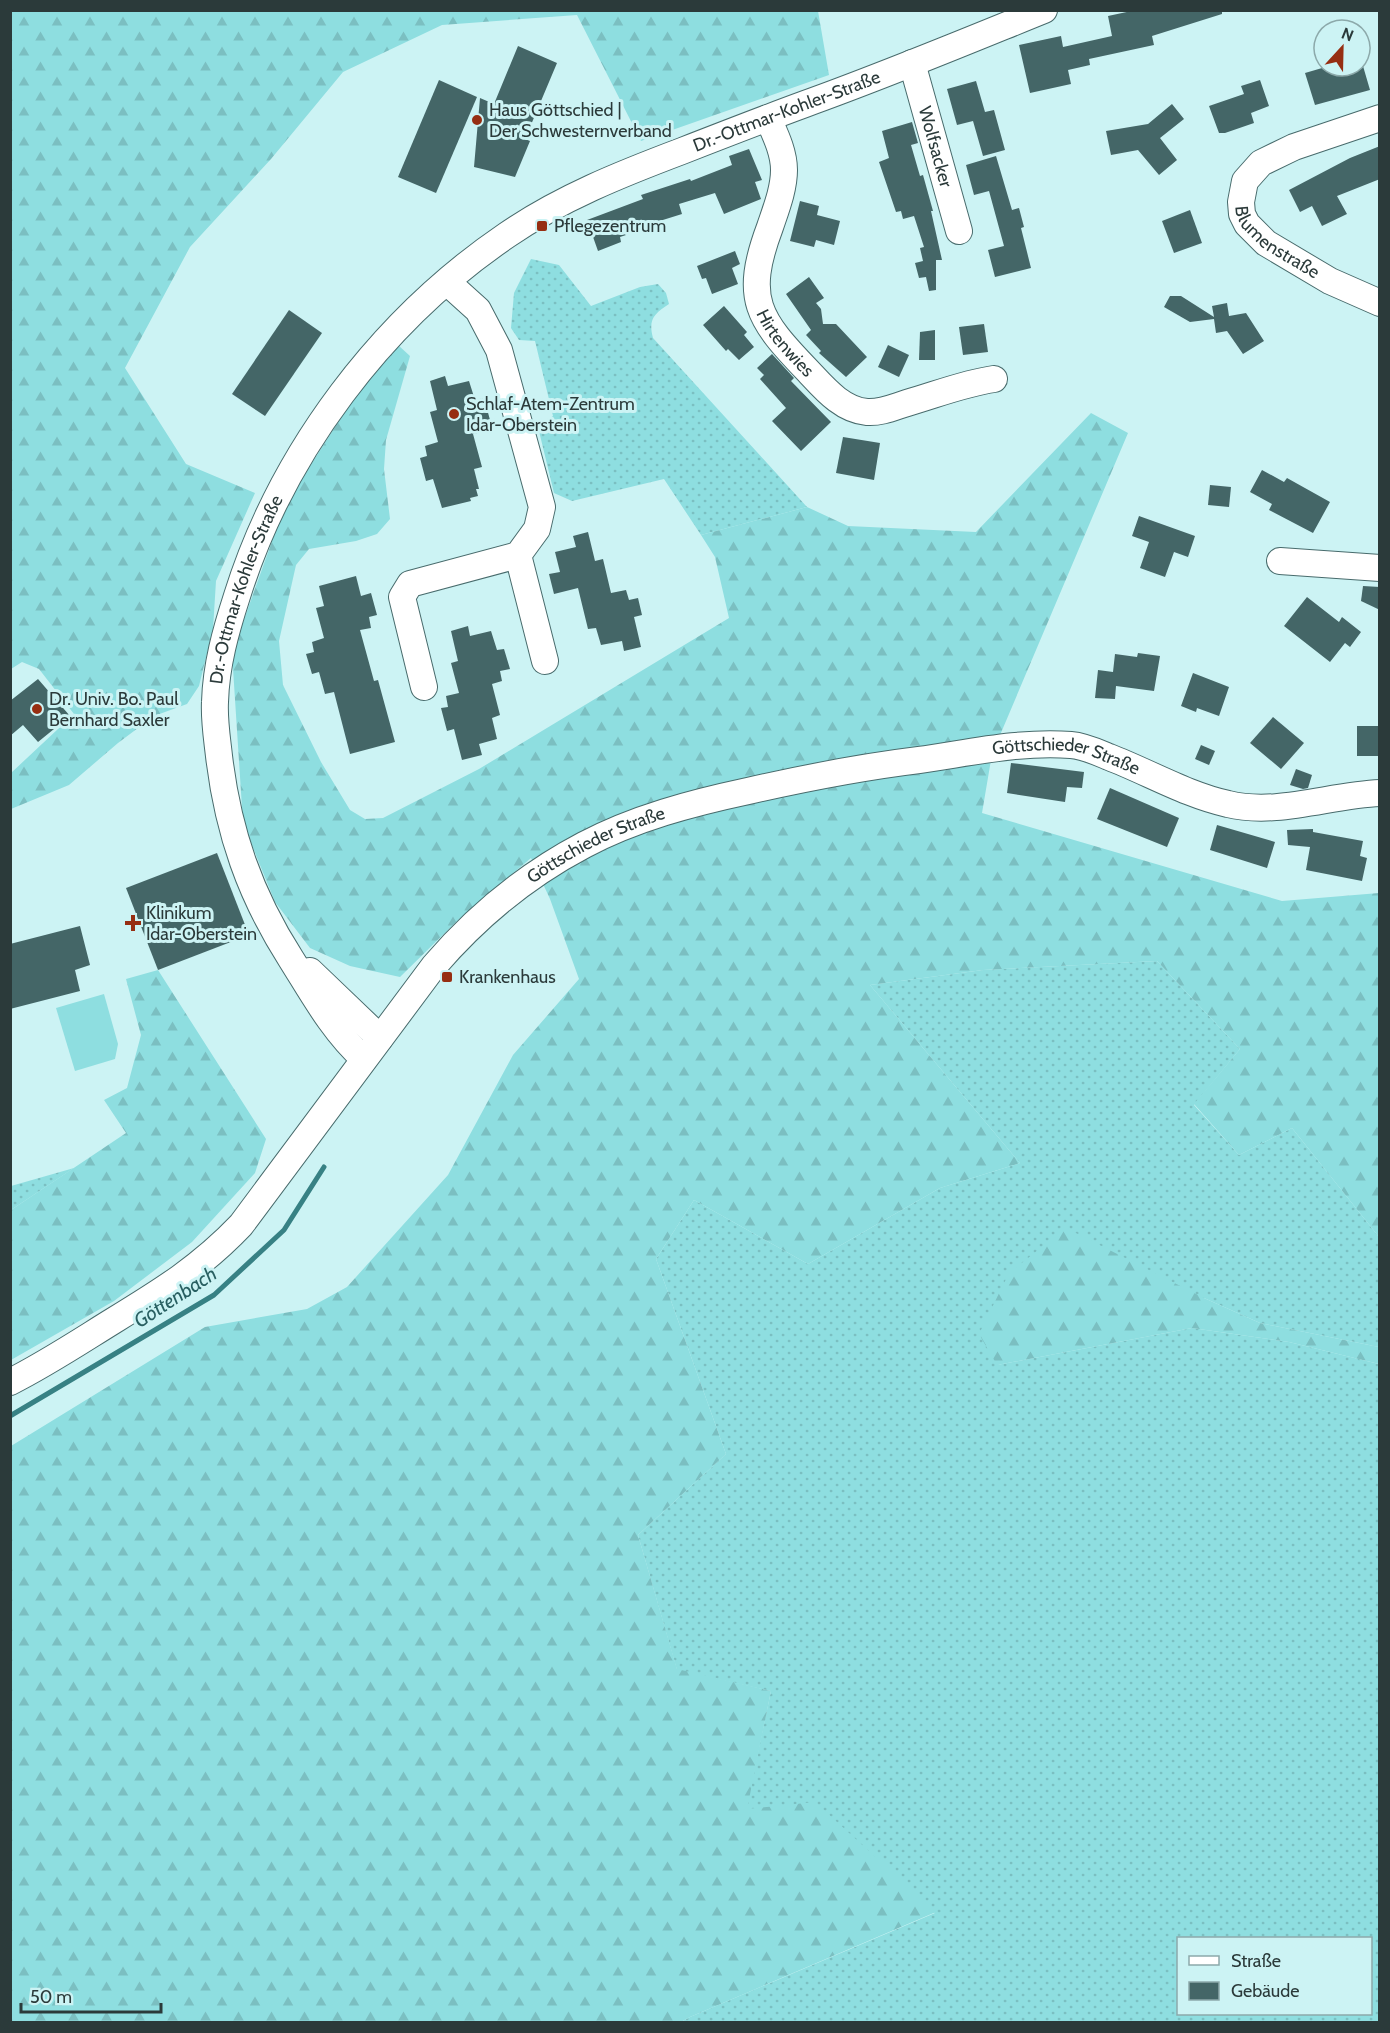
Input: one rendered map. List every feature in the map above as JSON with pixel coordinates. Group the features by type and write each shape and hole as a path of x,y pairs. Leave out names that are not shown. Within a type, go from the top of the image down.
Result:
{"street":[{"name":"Dr.-Ottmar-Kohler-Straße","path":"364,1059 341,1036 283,946 258,900 245,871 226,807 216,729 215,702 225,635 254,545 268,513 291,473 355,375 407,318 447,282 507,235 578,193 622,173 912,63 1044,10"},
{"name":"Wolfsacker","path":"912,63 959,231"},
{"name":"Hirtenwies","path":"768,118 781,152 784,169 783,185 764,242 755,284 761,314 784,346 827,391 855,410 882,411 994,379"},
{"name":"Blumenstraße","path":"1380,118 1294,147 1261,163 1245,181 1241,202 1242,214 1247,224 1266,243 1330,281 1380,303"},
{"path":"424,687 402,597 410,584 518,555 537,529 542,507 499,350 478,310 447,282"},
{"path":"518,555 545,661"},
{"path":"1280,561 1380,568"},
{"name":"Göttschieder Straße","path":"10,1382 38,1368 183,1277 219,1248 242,1225 364,1059 459,937 517,887 586,844 662,813 733,794 884,764 1026,744 1075,745 1118,760 1210,799 1243,807 1277,806 1380,793"},
{"name":"Dr.-Ottmar-Kohler-Straße","path":"283,946 356,1012 380,1038"}],"green space":[{"path":"11,10 818,11 829,75 641,141 577,15 442,25 343,72 271,159 190,247 125,368 186,464 255,493 216,581 213,629 199,686 187,704 154,716 69,785 11,809 11,773 74,714 39,669 22,662 11,669"},
{"path":"531,259 559,265 591,306 640,287 658,284 666,293 669,304 659,311 652,322 653,338 807,507 701,535 664,479 572,501 554,493 538,427 553,416 535,341 519,340 511,328 514,293"},
{"path":"398,345 410,356 386,440 384,469 390,519 377,534 356,541 309,549 296,565 279,641 283,685 321,762 350,810 365,819 383,818 479,769 729,618 715,557 701,535 807,507 848,526 976,532 1091,413 1128,433 992,754 982,813 1282,901 1379,893 1379,1237 1292,1128 1239,1155 1194,1104 1240,1049 1157,961 983,970 870,985 1020,1163 940,1188 808,1264 694,1200 656,1259 726,1454 638,1535 677,1669 771,1691 747,1809 815,1802 936,1912 681,2022 11,2022 11,1446 205,1327 307,1309 347,1287 448,1175 513,1055 579,979 550,899 531,858 458,920 400,977 350,966 310,948 275,902 243,823 232,653 285,505 351,402"},
{"path":"1157,961 1240,1049 1194,1105 1239,1155 1292,1128 1379,1237 1379,1347 1260,1323 1204,1298 997,1365 1192,1328 1289,1342 1379,1364 1379,2022 681,2022 935,1913 746,1809 771,1691 677,1670 638,1535 726,1454 656,1259 694,1200 808,1264 940,1188 1020,1163 870,985 983,970"},
{"path":"158,970 266,1139 255,1173 192,1242 114,1301 11,1360 11,1210 126,1133 104,1100 127,1088 141,1035 126,979"},
{"path":"104,994 118,1044 115,1059 75,1071 56,1008"},
{"path":"74,1168 11,1210 11,1186"},
{"path":"1066,1228 1204,1298 1260,1323 1379,1347 1379,1364 1289,1342 1192,1328 997,1365 979,1334 1009,1273"}],"building":[{"path":"1136,10 1222,10 1222,14 1152,36 1154,45 1089,59 1090,65 1068,70 1071,84 1030,93 1019,45 1061,36 1063,47 1112,36 1108,16"},
{"path":"518,46 557,63 525,139 530,141 515,177 474,167 480,98 494,104"},
{"path":"1312,71 1312,78 1366,78 1370,90 1315,105 1305,73"},
{"path":"439,80 477,97 436,193 398,177"},
{"path":"1260,80 1269,106 1251,113 1254,123 1219,133 1209,106 1244,94 1241,86"},
{"path":"976,81 985,112 994,110 1005,150 983,156 973,121 957,125 947,89"},
{"path":"1172,104 1184,119 1160,138 1177,160 1159,175 1138,150 1111,155 1106,131 1148,124"},
{"path":"912,122 918,143 911,145 920,176 923,175 933,211 931,211 942,260 936,260 936,290 929,291 926,277 919,278 915,263 923,261 920,248 924,247 914,216 903,219 901,211 896,212 879,162 889,158 882,131"},
{"path":"1380,146 1380,179 1337,196 1347,214 1322,226 1312,206 1300,212 1289,190 1350,158"},
{"path":"749,149 762,180 755,182 761,199 724,214 715,193 679,204 682,214 634,229 635,232 620,237 621,242 598,251 587,220 643,199 641,195 690,179 691,181 732,165 729,156"},
{"path":"996,156 1012,210 1019,208 1024,227 1021,228 1031,268 995,277 988,250 1004,246 989,191 974,195 966,165"},
{"path":"800,201 819,206 817,215 840,221 834,245 816,240 814,247 790,241"},
{"path":"1190,210 1202,243 1174,253 1162,221"},
{"path":"735,251 740,264 732,268 738,284 712,294 706,278 702,279 697,266"},
{"path":"809,277 824,298 816,303 821,309 823,324 836,324 867,357 846,377 819,353 821,351 806,335 811,330 786,294"},
{"path":"1170,296 1181,296 1214,317 1212,306 1227,303 1229,316 1246,313 1264,341 1243,354 1227,331 1216,333 1214,319 1190,322 1164,307"},
{"path":"724,306 747,332 744,335 754,347 739,360 728,349 726,351 703,325"},
{"path":"289,310 322,333 265,416 232,394"},
{"path":"984,324 988,352 963,355 959,327"},
{"path":"935,330 935,360 919,360 920,332"},
{"path":"888,345 909,355 899,377 878,367"},
{"path":"772,354 794,378 791,381 831,422 801,451 772,421 786,408 760,379 764,375 757,368"},
{"path":"445,376 448,386 469,381 475,400 484,398 490,420 481,422 484,432 473,434 482,467 474,469 479,489 476,489 478,496 470,498 471,501 442,508 433,479 426,481 420,458 427,456 425,446 438,442 430,412 437,410 430,381"},
{"path":"843,437 880,443 874,480 836,473"},
{"path":"1262,470 1284,482 1287,478 1330,502 1313,533 1269,510 1272,504 1250,492"},
{"path":"1210,485 1231,487 1229,507 1208,505"},
{"path":"1139,516 1195,536 1188,557 1174,552 1165,577 1140,568 1149,542 1132,536"},
{"path":"588,532 595,561 603,559 611,593 626,590 629,600 638,598 642,615 634,617 641,647 624,651 622,641 601,645 596,628 588,629 578,588 554,594 549,574 560,572 555,552 576,547 573,536"},
{"path":"356,576 361,596 371,593 377,615 369,617 371,628 360,630 374,681 378,680 395,742 350,754 334,692 325,694 319,672 312,674 306,654 314,652 312,642 324,638 316,608 324,606 319,586"},
{"path":"1363,586 1380,587 1380,610 1361,601"},
{"path":"1307,597 1339,622 1342,617 1361,632 1350,647 1345,643 1330,662 1284,626"},
{"path":"468,626 470,636 491,631 497,650 504,649 510,669 500,671 502,681 492,684 500,715 492,718 497,739 479,744 482,755 462,760 454,729 447,731 441,708 448,707 446,696 459,693 451,663 458,661 451,631"},
{"path":"1138,653 1160,656 1154,691 1116,686 1115,699 1095,698 1098,670 1113,672 1115,654 1137,657"},
{"path":"1193,673 1229,687 1219,716 1197,708 1196,712 1181,706"},
{"name":"Dr. Univ. Bo. Paul Bernhard Saxler","path":"38,679 70,716 38,742 23,725 10,736 10,701"},
{"path":"1273,717 1304,743 1281,769 1250,743"},
{"path":"1357,726 1380,726 1380,756 1357,756"},
{"path":"1201,745 1215,751 1209,765 1195,759"},
{"path":"1011,763 1084,772 1082,788 1067,787 1065,802 1007,793"},
{"path":"1296,769 1312,775 1308,788 1303,789 1290,785"},
{"path":"1110,788 1179,818 1167,847 1097,819"},
{"path":"1217,825 1275,842 1267,868 1210,850"},
{"path":"1313,829 1313,832 1363,841 1360,856 1367,858 1362,881 1306,870 1310,847 1288,845 1287,830"},
{"name":"Klinikum Idar-Oberstein","path":"217,853 249,935 158,970 126,888"},
{"path":"80,926 90,965 75,970 80,991 10,1009 10,944"}],"waterway":[{"name":"Göttenbach","path":"10,1416 214,1295 284,1230 324,1167"}],"place":[{"name":"Haus Göttschied | Der Schwesternverband","path":"477,120"},
{"name":"Pflegezentrum","path":"542,226"},
{"name":"Schlaf-Atem-Zentrum Idar-Oberstein","path":"454,414"},
{"name":"Dr. Univ. Bo. Paul Bernhard Saxler","path":"37,709"},
{"name":"Klinikum Idar-Oberstein","path":"133,923"},
{"name":"Krankenhaus","path":"447,977"}]}
